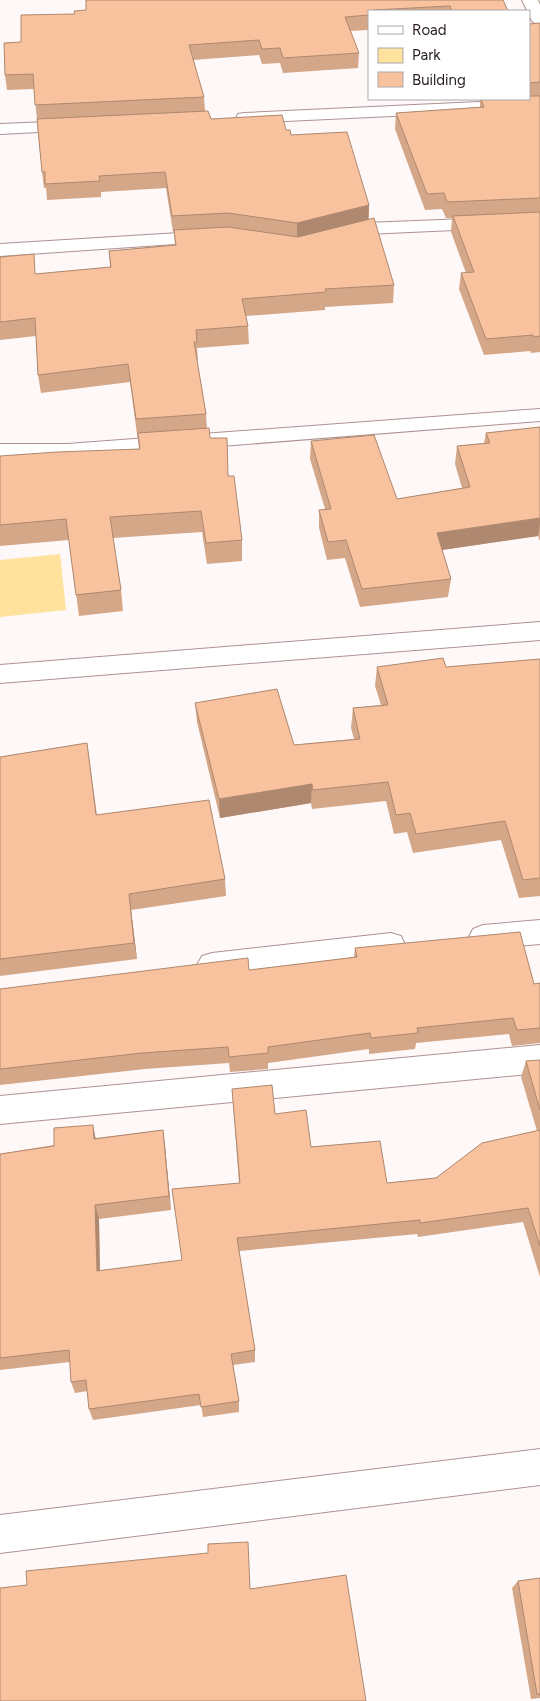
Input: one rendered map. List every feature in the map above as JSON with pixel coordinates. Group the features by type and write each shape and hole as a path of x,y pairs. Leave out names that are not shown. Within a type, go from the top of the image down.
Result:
{"street":[{"path":"530,0 540,21"},
{"path":"226,119 540,104"},
{"path":"0,130 88,125"},
{"path":"322,240 365,230 540,221"},
{"path":"0,250 229,236"},
{"path":"0,451 67,451 540,415"},
{"path":"0,674 540,631"},
{"path":"455,940 540,932"},
{"path":"185,968 418,943"},
{"path":"0,1110 540,1059"},
{"path":"0,1534 540,1467"}],"green space":[{"path":"60,554 66,610 0,617 0,560"}],"building":[{"path":"86,0 503,0 508,10 452,10 450,6 368,10 368,15 345,17 359,53 283,58 280,48 262,49 259,40 189,45 204,97 35,105 33,74 5,75 4,43 21,42 21,15 75,14 74,11 86,10"},
{"path":"540,23 540,82 530,83 530,24"},
{"path":"530,96 540,96 540,198 447,202 444,193 427,194 396,113 484,107 481,100 530,100"},
{"path":"208,111 211,119 282,115 286,130 290,130 291,135 347,132 369,205 297,223 228,213 172,216 165,172 99,176 100,181 45,184 45,172 42,172 37,119"},
{"path":"540,212 540,336 486,339 461,273 474,272 453,216"},
{"path":"374,218 394,285 325,289 326,292 242,299 248,326 196,330 197,342 194,342 206,414 136,419 128,364 38,375 35,318 0,322 0,257 34,254 35,274 111,267 109,251 176,245 174,230 228,227 298,237"},
{"path":"540,427 540,518 437,533 451,579 362,589 346,540 328,542 319,510 331,509 311,441 374,435 397,499 470,487 457,446 490,443 486,433"},
{"path":"209,428 210,438 227,438 228,476 234,476 242,540 206,543 201,511 110,517 121,590 76,595 66,519 0,525 0,456 140,449 138,433"},
{"path":"443,658 446,667 540,659 540,878 523,880 505,821 416,834 410,813 396,815 388,782 313,790 312,784 219,799 195,703 277,689 294,745 360,739 353,708 388,705 377,667"},
{"path":"87,743 96,815 209,800 225,879 129,894 134,943 0,959 0,757"},
{"path":"520,932 534,984 540,983 540,1028 517,1030 513,1018 417,1028 418,1033 371,1038 370,1033 268,1047 268,1053 229,1057 228,1047 142,1053 0,1069 0,989 248,958 249,970 357,957 355,948"},
{"path":"540,1060 540,1110 526,1061"},
{"path":"272,1085 275,1114 306,1110 311,1147 380,1141 387,1183 436,1178 482,1143 540,1130 540,1246 528,1208 420,1223 420,1220 237,1238 255,1350 231,1354 239,1401 201,1407 199,1394 89,1409 86,1380 71,1382 69,1350 0,1358 0,1154 54,1146 54,1128 93,1125 94,1139 163,1130 169,1196 95,1205 97,1271 182,1260 172,1189 240,1183 232,1089"},
{"path":"248,1542 250,1589 346,1575 366,1701 0,1701 0,1588 27,1585 26,1571 208,1553 208,1544"},
{"path":"540,1578 540,1694 537,1694 518,1581"}]}
